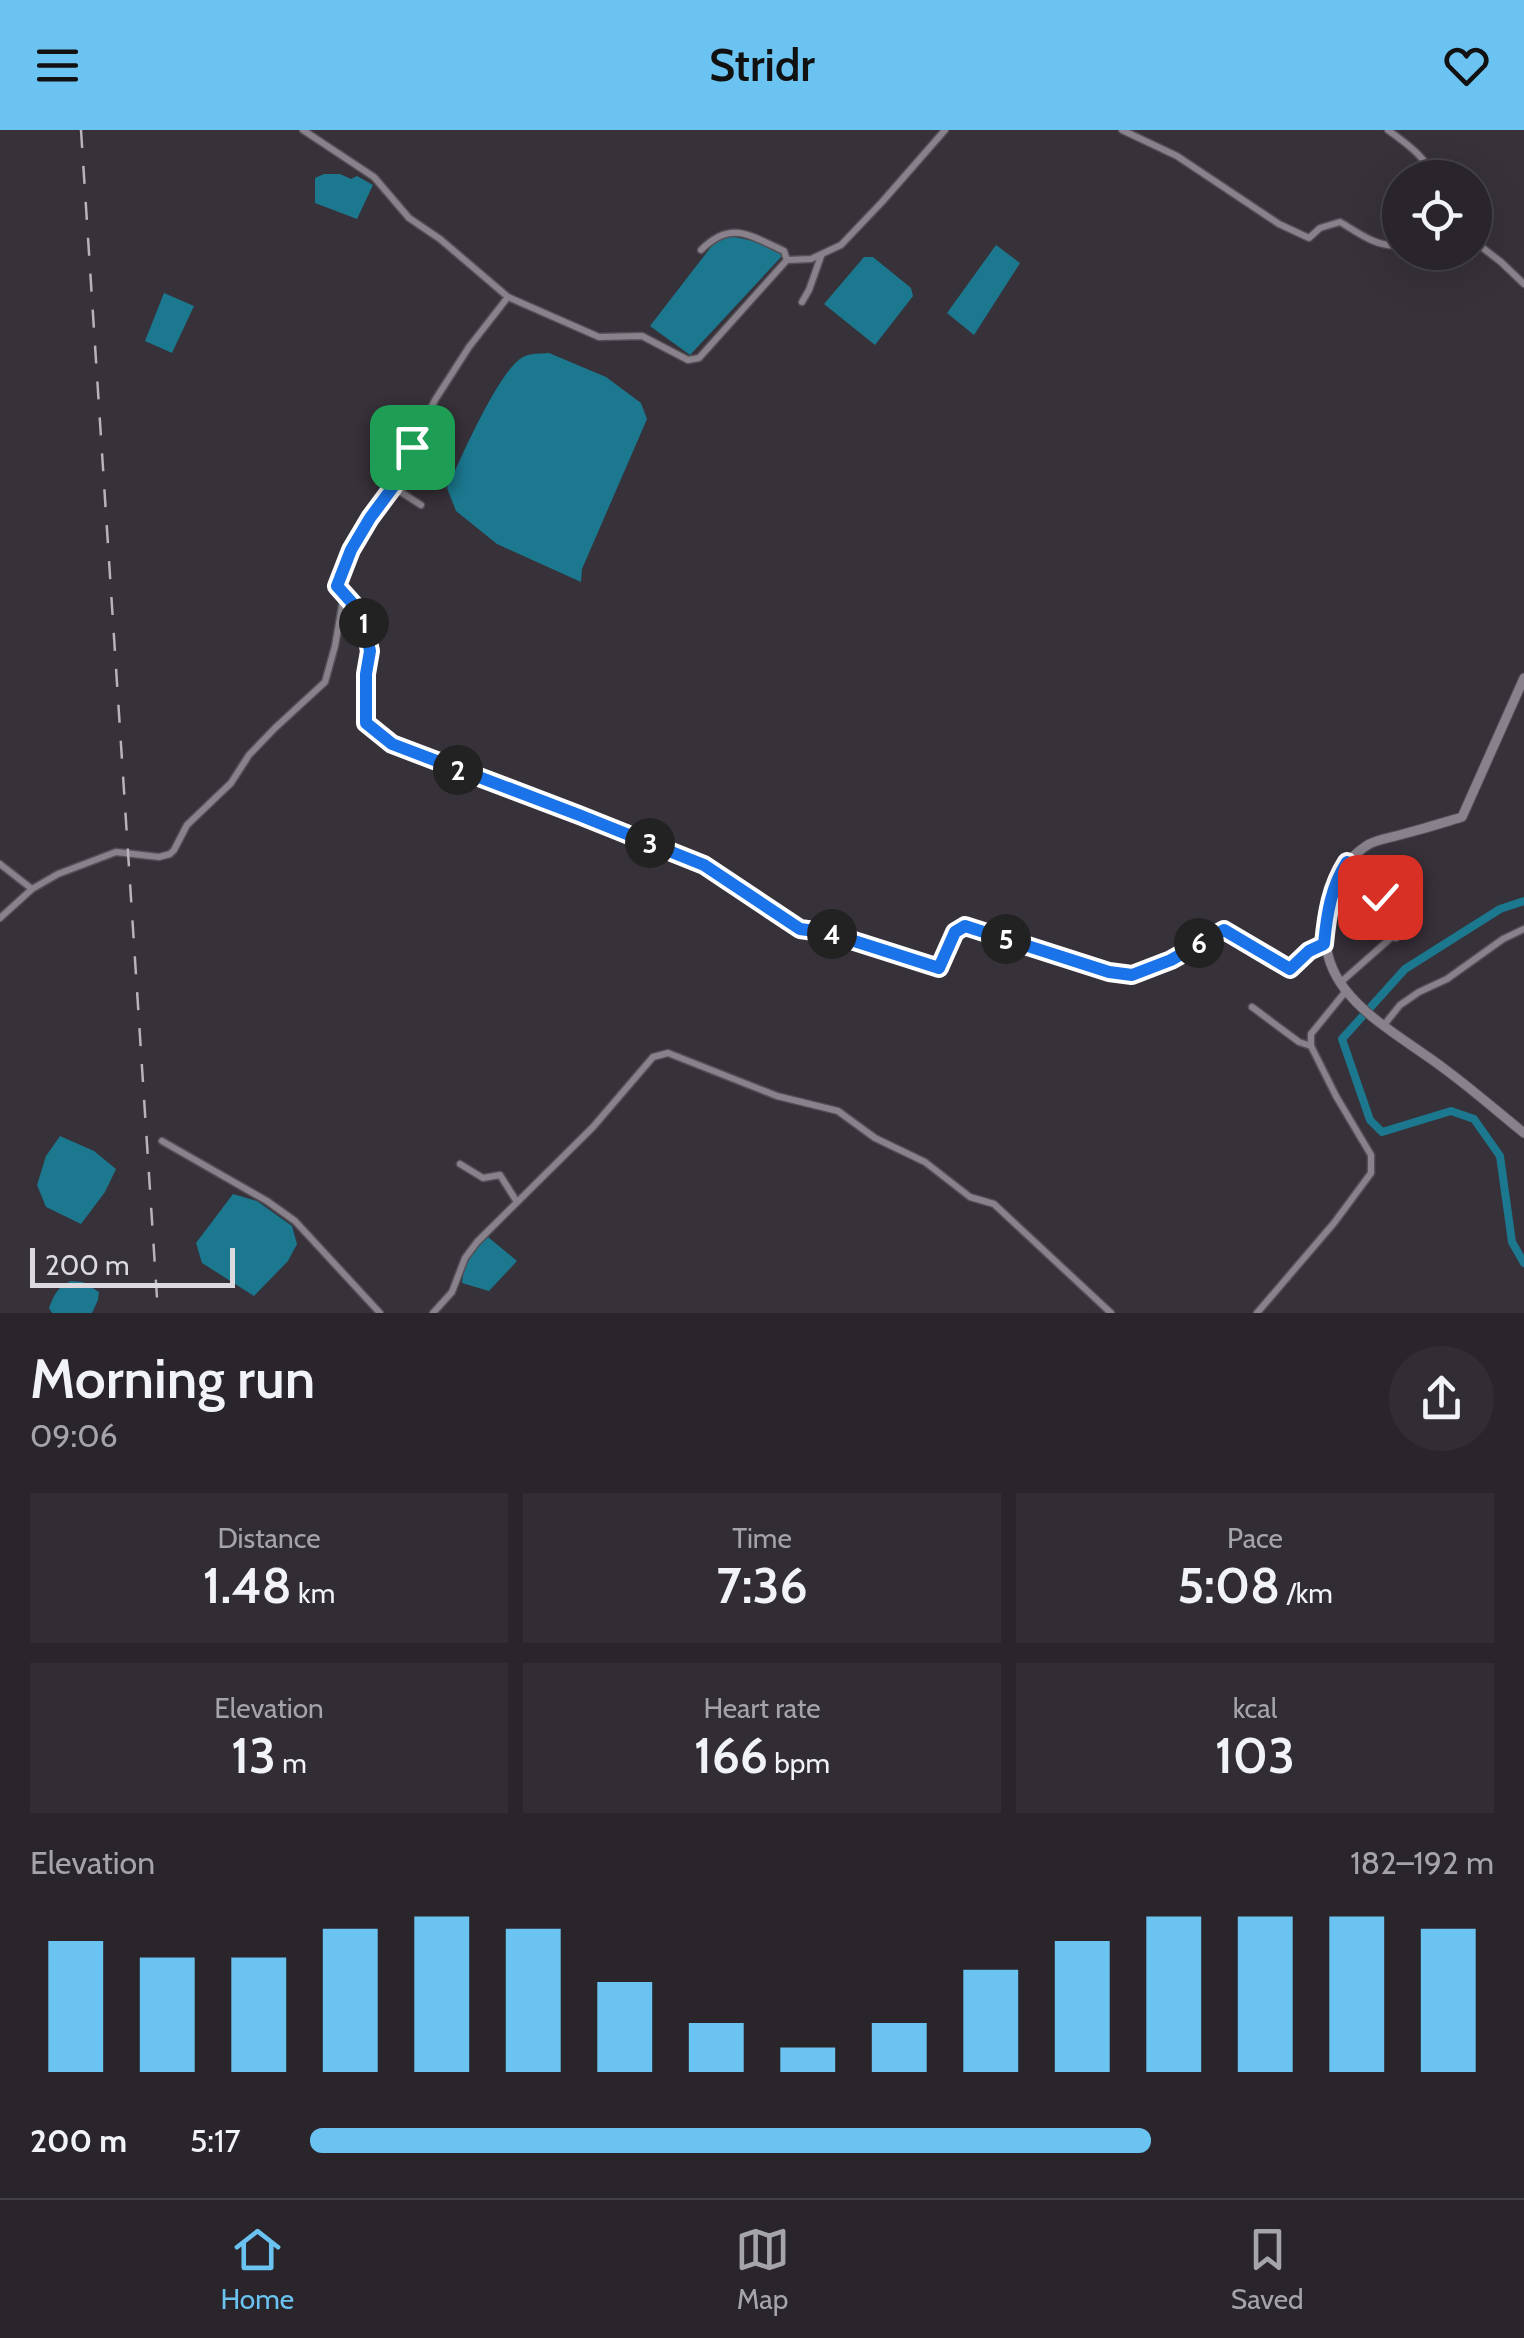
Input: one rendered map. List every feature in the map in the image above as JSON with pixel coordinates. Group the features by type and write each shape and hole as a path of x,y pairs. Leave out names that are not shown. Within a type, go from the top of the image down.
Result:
{"street":[{"path":"303,130 374,177 409,218 508,296 599,337 642,336 688,360 699,358 787,260 811,259 841,244 945,130"},
{"path":"1122,130 1177,156 1279,224 1308,238 1320,228 1340,222 1382,244"},
{"path":"1388,130 1423,160"},
{"path":"701,250 715,237 729,232 755,237 784,251 787,260"},
{"path":"802,302 821,255"},
{"path":"1492,255 1524,284"},
{"path":"508,296 469,347 436,400 393,487 351,550 337,586 362,614 370,651 366,723 392,744 704,865 800,929 829,933 939,968 955,932 965,926 1109,972 1132,975 1171,960 1224,930 1290,969 1309,951 1324,944"},
{"path":"393,487 421,505"},
{"path":"0,918 32,889 58,874 116,852 158,857 174,850 187,825 231,784 249,755 325,682 344,593"},
{"path":"1524,678 1462,817 1370,843 1347,862 1336,879 1327,910 1324,944 1346,991 1379,1023 1444,1068 1524,1133"},
{"path":"1258,1313 1371,1173 1371,1155 1311,1046 1311,1034 1379,948 1408,928 1347,862"},
{"path":"0,864 32,889"},
{"path":"1379,1023 1410,998 1524,929"},
{"path":"1252,1007 1299,1042 1311,1046"},
{"path":"433,1313 452,1292 465,1258 477,1242 593,1127 654,1057 668,1053 777,1096 838,1112 875,1138 925,1162 970,1197 994,1204 1111,1313"},
{"path":"162,1141 295,1220 380,1313"},
{"path":"460,1164 483,1178 500,1175 517,1202"}],"water":[{"path":"324,174 351,179 357,176 373,185 357,219 315,203 315,178"},
{"path":"725,235 758,242 783,255 690,355 650,326 714,243"},
{"path":"996,245 1020,263 974,335 947,313"},
{"path":"864,257 873,257 911,288 913,296 875,345 824,304"},
{"path":"164,293 194,306 172,353 145,341"},
{"path":"549,353 606,377 641,403 647,419 582,569 581,582 497,544 456,511 447,488 504,377 525,356"},
{"path":"60,1136 94,1151 116,1169 105,1192 81,1224 46,1207 37,1185 46,1156"},
{"path":"233,1194 257,1201 292,1226 297,1244 288,1261 254,1296 202,1263 196,1243"},
{"path":"488,1237 517,1261 489,1291 462,1283 470,1257"},
{"path":"71,1281 83,1282 99,1292 92,1313 52,1313 49,1308 55,1295"}],"waterway":[{"path":"1524,901 1500,909 1405,969 1342,1039 1370,1120 1382,1132 1451,1111 1474,1119 1500,1156 1512,1242 1524,1263"}],"railway":[{"path":"81,130 158,1313"}],"route":[{"path":"412,447 393,487 351,550 337,586 362,614 370,651 366,723 392,744 704,865 800,929 829,933 939,968 955,932 965,926 1109,972 1132,975 1171,960 1224,930 1290,969 1309,951 1324,944 1327,910 1336,879 1347,862 1380,897"}]}
